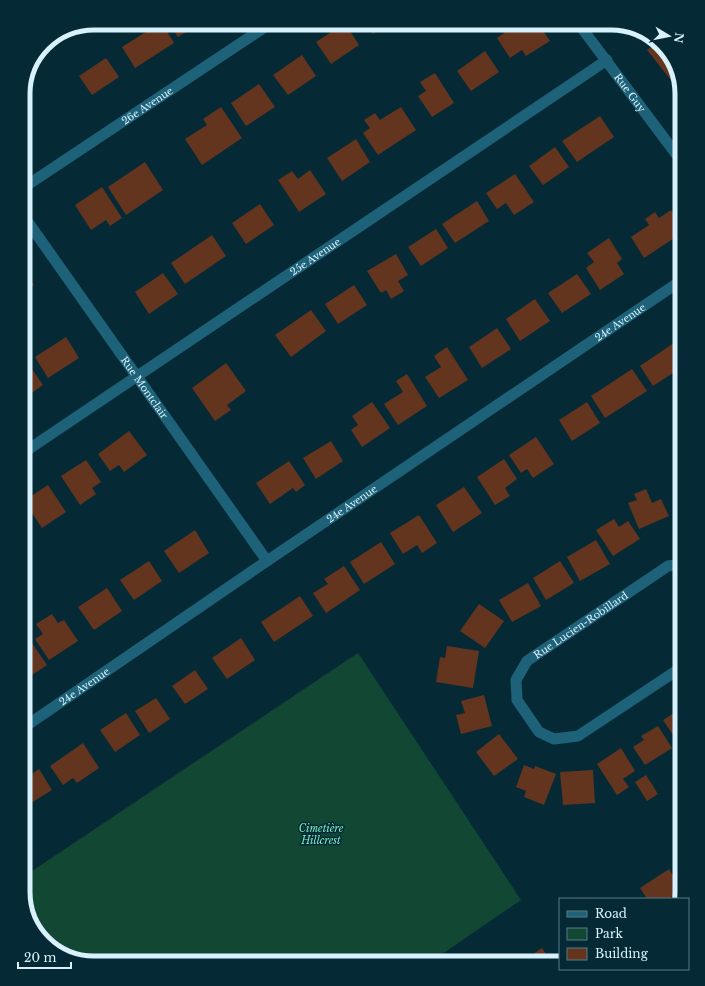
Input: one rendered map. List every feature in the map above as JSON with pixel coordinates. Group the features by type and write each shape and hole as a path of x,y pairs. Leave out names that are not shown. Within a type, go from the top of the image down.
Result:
{"street":[{"name":"26e Avenue","path":"30,183 260,30"},
{"name":"Rue Guy","path":"583,30 675,152"},
{"name":"25e Avenue","path":"30,449 607,60"},
{"name":"Rue Montclair","path":"30,225 267,561"},
{"name":"24e Avenue","path":"30,723 675,285"},
{"name":"Rue Lucien-Robillard","path":"675,565 668,566 527,661 516,680 517,700 539,732 554,739 578,736 675,672"}],"green space":[{"name":"Cimetière Hillcrest","path":"358,653 521,900 439,956 90,956 74,953 62,947 55,943 43,931 32,908 30,872"}],"building":[{"path":"149,30 166,30 174,43 135,68 122,47"},
{"path":"174,30 189,30 178,37"},
{"path":"334,30 349,30 359,45 331,64 316,42"},
{"path":"370,30 379,30 373,34"},
{"path":"508,30 543,30 550,41 526,56 522,50 510,58 497,38"},
{"path":"485,51 499,72 471,91 457,71"},
{"path":"302,55 316,76 288,95 273,75"},
{"path":"652,56 663,56 673,77 670,79"},
{"path":"106,58 119,77 92,95 79,76"},
{"path":"435,73 454,103 432,117 418,96 426,91 420,82"},
{"path":"259,84 275,107 246,126 231,103"},
{"path":"221,107 242,138 202,165 185,139 207,125 203,119"},
{"path":"401,107 416,130 378,155 363,133 370,128 364,120 375,113 380,120"},
{"path":"600,116 614,137 577,162 562,141"},
{"path":"356,139 370,162 342,181 327,158"},
{"path":"555,147 569,167 543,185 529,166"},
{"path":"145,162 163,190 126,215 108,187"},
{"path":"310,170 326,194 299,212 278,180 292,171 298,179"},
{"path":"515,174 534,202 514,215 506,203 497,209 486,193"},
{"path":"102,187 122,218 110,226 106,220 91,230 75,205"},
{"path":"477,201 489,221 455,243 442,224"},
{"path":"260,204 274,225 246,244 232,223"},
{"path":"671,210 675,216 675,238 644,258 631,237 649,225 645,219 655,212 659,218"},
{"path":"436,229 448,248 421,266 408,247"},
{"path":"212,235 226,256 185,284 171,263"},
{"path":"609,238 622,259 617,263 624,274 600,290 586,268 594,262 587,253"},
{"path":"396,254 408,275 398,281 404,291 391,299 386,290 381,293 367,271"},
{"path":"163,273 178,294 149,314 135,292"},
{"path":"577,274 591,294 562,313 548,293"},
{"path":"30,279 34,285 30,288"},
{"path":"354,285 367,305 338,324 325,304"},
{"path":"535,299 550,321 520,341 506,319"},
{"path":"311,310 326,331 291,357 275,335"},
{"path":"497,328 511,349 482,368 469,347"},
{"path":"66,337 79,358 48,378 35,357"},
{"path":"675,342 675,376 673,373 653,386 640,366"},
{"path":"447,347 468,380 439,398 425,377 441,367 434,356"},
{"path":"226,363 246,391 227,405 231,410 215,421 192,388"},
{"path":"30,366 43,385 30,394"},
{"path":"632,369 647,391 605,418 591,396"},
{"path":"407,374 427,406 398,425 384,404 403,392 396,381"},
{"path":"372,402 390,428 362,447 351,430 358,425 352,416"},
{"path":"587,402 600,423 572,441 559,420"},
{"path":"129,431 147,455 124,472 119,465 110,471 98,454"},
{"path":"536,437 554,464 533,478 527,469 521,473 509,455"},
{"path":"331,441 343,461 316,479 303,458"},
{"path":"504,459 517,479 505,488 510,496 495,505 477,477"},
{"path":"86,460 101,482 92,488 96,494 80,505 61,476"},
{"path":"289,461 305,485 296,492 293,488 270,504 256,483"},
{"path":"48,485 66,512 42,528 30,510 30,497"},
{"path":"464,487 482,513 453,532 436,505"},
{"path":"646,489 652,503 661,499 669,516 639,529 628,503 637,500 634,494"},
{"path":"419,515 437,543 422,553 417,545 403,554 390,533"},
{"path":"614,519 619,527 628,521 640,539 613,556 596,530"},
{"path":"195,530 209,553 179,573 164,551"},
{"path":"596,540 610,564 580,581 567,557"},
{"path":"381,542 395,564 364,584 350,562"},
{"path":"149,561 162,581 134,600 120,580"},
{"path":"560,561 574,583 546,600 533,578"},
{"path":"344,566 360,590 326,613 313,593 328,584 324,579"},
{"path":"528,583 541,606 512,622 499,600"},
{"path":"107,588 122,611 94,630 78,607"},
{"path":"300,596 313,616 274,642 261,622"},
{"path":"479,604 504,621 485,648 460,631"},
{"path":"52,614 58,623 64,620 78,641 49,660 35,639 43,634 36,624"},
{"path":"241,638 255,660 227,679 212,658"},
{"path":"32,643 47,665 30,676 30,644"},
{"path":"447,646 479,651 473,688 436,682 440,657 445,658"},
{"path":"195,670 208,689 185,704 172,686"},
{"path":"484,695 492,726 461,734 456,715 465,713 461,701"},
{"path":"156,698 170,719 149,733 135,711"},
{"path":"675,712 675,738 663,720"},
{"path":"126,713 140,735 115,752 100,730"},
{"path":"658,726 672,748 645,765 633,747 644,740 641,736"},
{"path":"499,734 518,759 494,776 476,752"},
{"path":"83,743 99,768 77,783 73,778 63,785 50,766"},
{"path":"621,748 635,771 623,779 629,787 617,795 597,764"},
{"path":"524,765 534,769 535,766 556,774 544,805 524,797 526,791 516,787"},
{"path":"39,769 52,790 31,803 30,801 30,775"},
{"path":"593,770 595,803 563,805 560,772"},
{"path":"646,775 658,794 647,801 635,782"},
{"path":"669,869 675,879 675,895 670,898 646,898 640,888"},
{"path":"542,948 547,956 530,956"}]}
